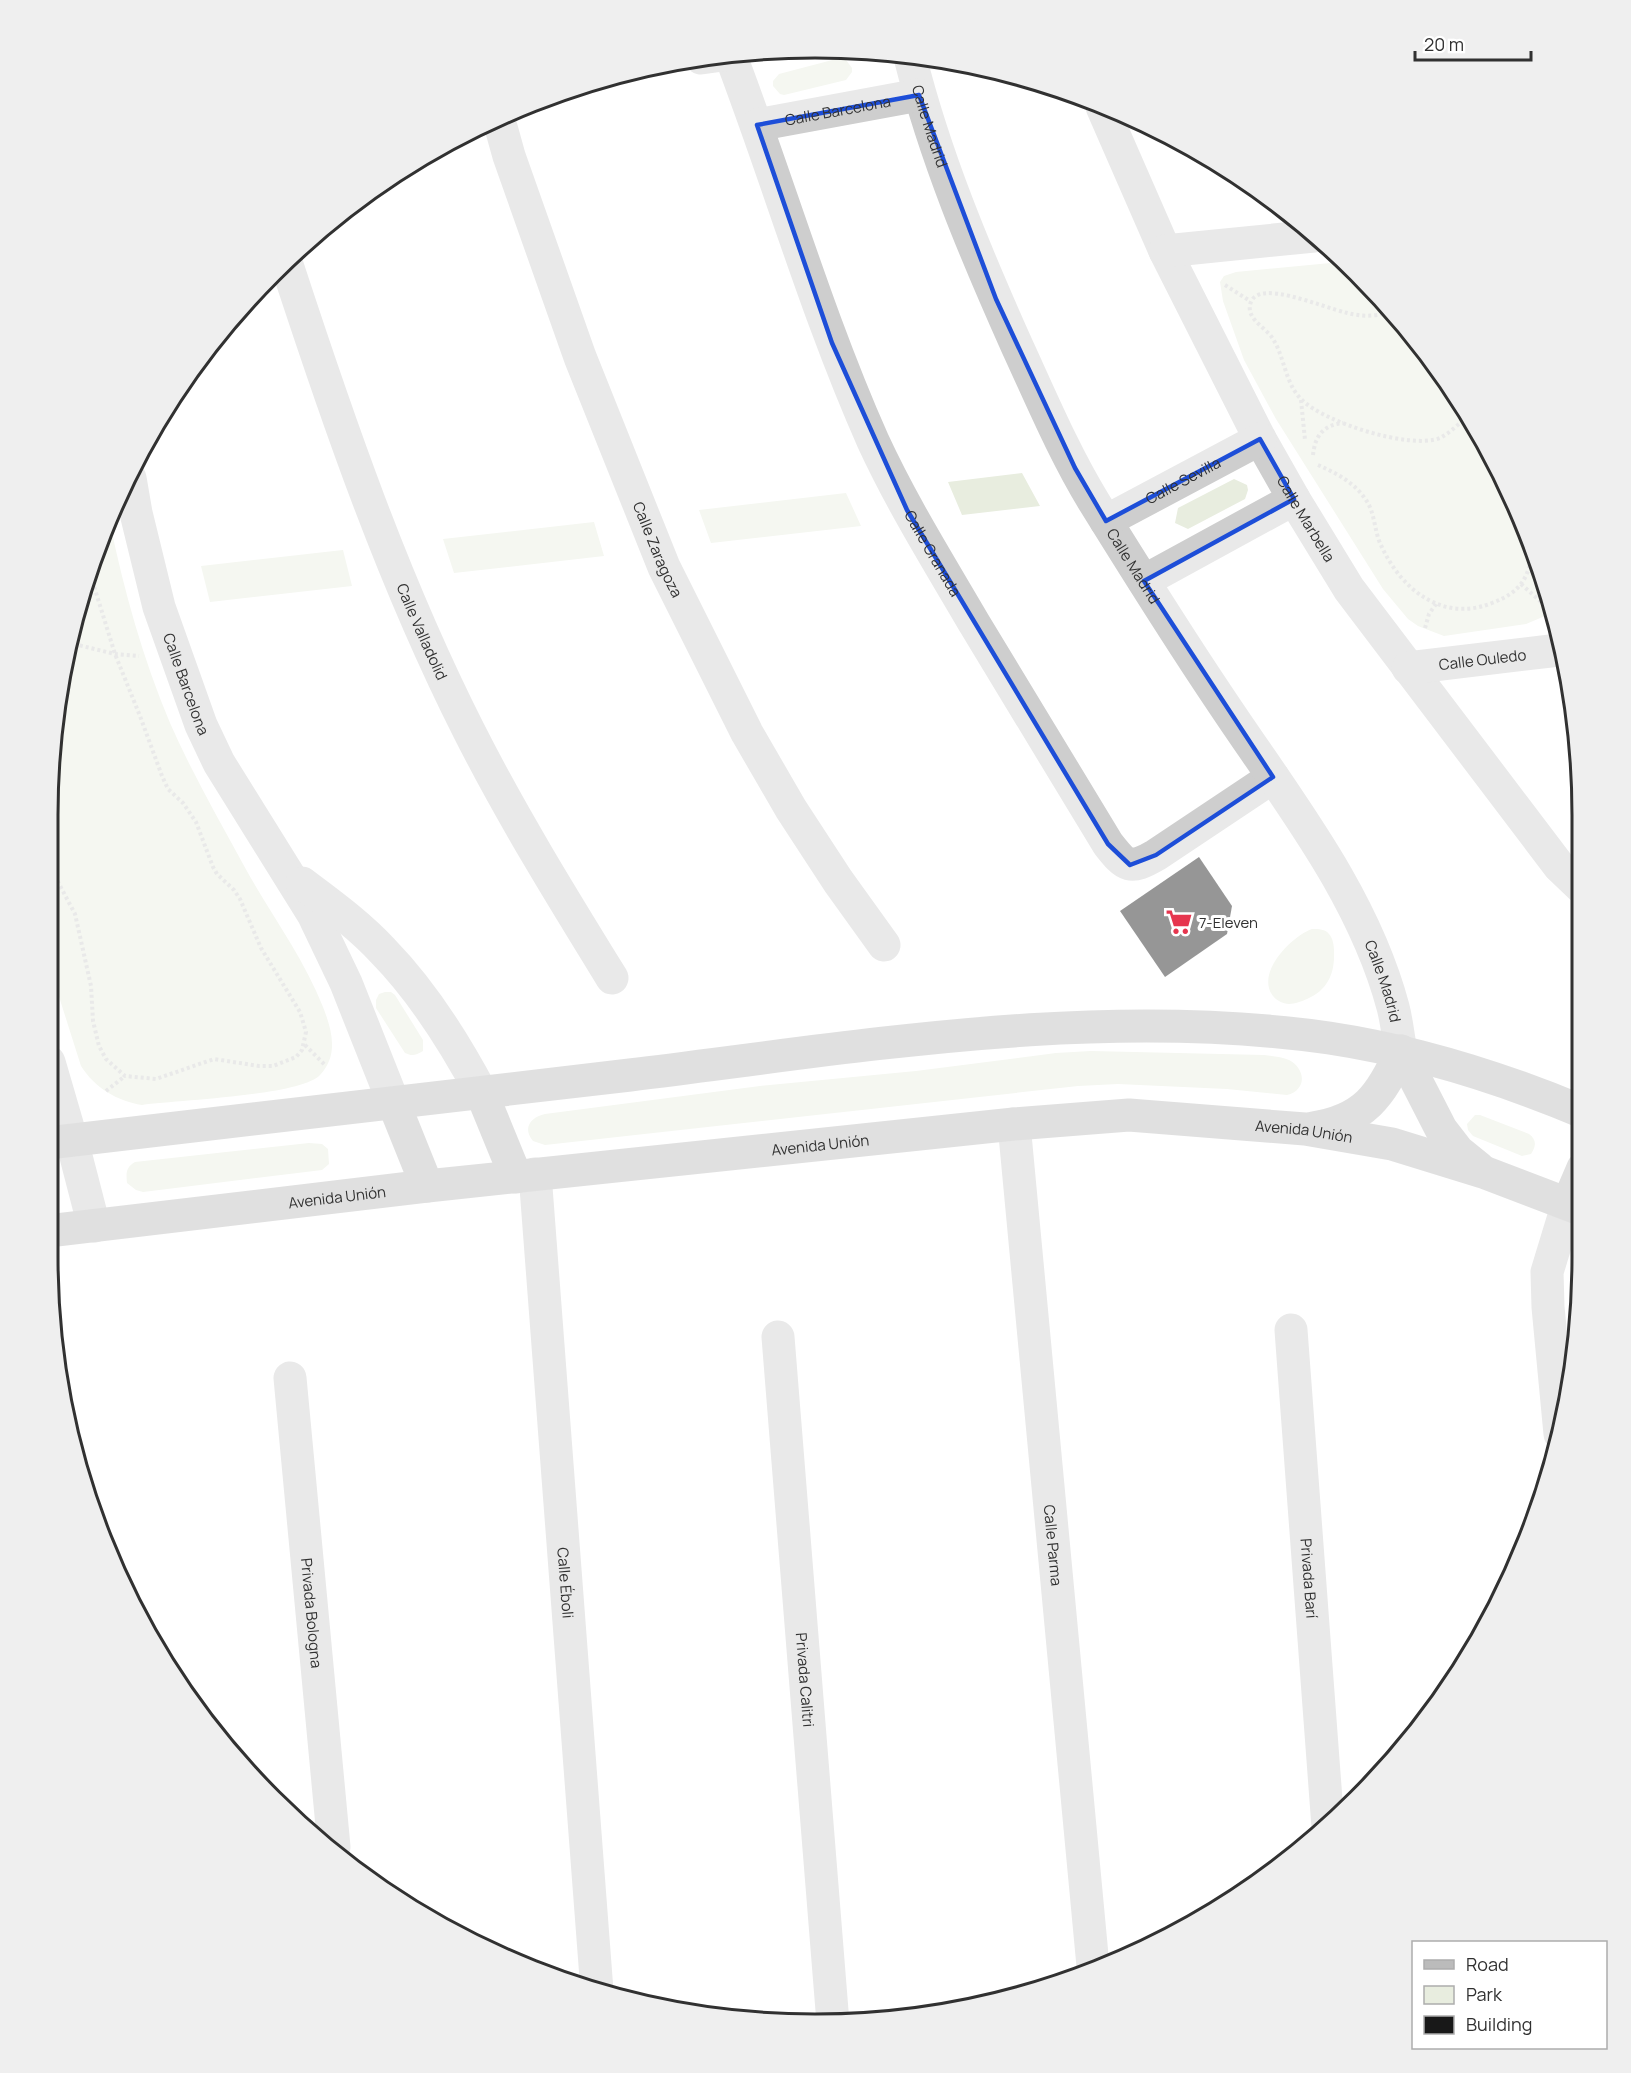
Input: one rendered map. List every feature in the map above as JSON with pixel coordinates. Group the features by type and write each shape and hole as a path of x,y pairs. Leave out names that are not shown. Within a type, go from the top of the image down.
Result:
{"street":[{"name":"Calle Granada","path":"734,63 832,343 874,442 907,510 1108,844 1124,861 1130,865 1138,865 1273,777"},
{"name":"Calle Madrid","path":"912,65 919,95 955,201 996,299 1075,468 1106,521 1209,682 1310,831 1362,925 1393,1007 1401,1052"},
{"name":"Calle Barcelona","path":"757,125 919,95"},
{"name":"Calle Marbella","path":"1106,117 1165,251 1260,439 1294,499 1349,589 1559,866 1572,879"},
{"name":"Calle Zaragoza","path":"501,128 508,156 580,357 663,567 747,733 838,881 884,945"},
{"path":"1165,251 1304,237"},
{"name":"Calle Valladolid","path":"289,271 385,546 411,607 467,728 520,828 612,978"},
{"name":"Calle Sevilla","path":"1106,521 1260,439"},
{"name":"Calle Barcelona","path":"132,491 159,608 201,725 225,773 288,872 329,945 394,1104"},
{"path":"1144,581 1294,499"},
{"name":"Calle Ouledo","path":"1408,668 1554,650"},
{"name":"Calle Barcelona","path":"288,872 353,922 410,980 462,1056 482,1094"},
{"path":"94,1226 60,1142 954,1037 1086,1028 1212,1027 1321,1037 1401,1052 1494,1078 1572,1108"},
{"path":"1305,1129 1329,1125 1364,1110 1387,1082 1401,1052"},
{"path":"1401,1052 1441,1129 1458,1150 1486,1173"},
{"path":"482,1094 526,1175"},
{"path":"394,1104 427,1186"},
{"name":"Avenida Unión","path":"58,1230 526,1175 1014,1124 1129,1115 1305,1129 1392,1144 1486,1173 1572,1206"},
{"name":"Calle Parma","path":"1014,1124 1093,1962"},
{"name":"Calle Éboli","path":"526,1175 596,1982"},
{"path":"1557,1407 1547,1272 1572,1214"},
{"name":"Privada Barí","path":"1291,1330 1327,1816"},
{"name":"Privada Calitri","path":"778,1336 832,2014"},
{"name":"Privada Bologna","path":"290,1378 333,1841"}],"path":[{"path":"1220,282 1250,301"},
{"path":"1383,313 1360,316 1280,294 1262,293 1250,301 1252,315 1273,337 1291,384 1301,399 1327,417 1387,438 1413,441 1440,438 1462,422"},
{"path":"1301,399 1305,442 1311,460 1345,479 1366,500 1373,516 1379,542 1388,559 1412,589 1436,604 1465,610 1478,608 1515,591 1530,567"},
{"path":"1311,460 1316,440 1323,430 1334,424 1346,423"},
{"path":"1521,584 1541,602"},
{"path":"58,881 78,923 91,986 93,1021 99,1046 106,1059 125,1076 156,1079 214,1059 273,1066 296,1057 305,1045 306,1026 300,1012 261,948 240,899 217,874 196,822 183,803 168,789 115,654 94,588"},
{"path":"1424,629 1436,604"},
{"path":"78,645 115,654 145,657"},
{"path":"305,1045 326,1066"},
{"path":"106,1091 125,1076"}],"highlighted area":[{"path":"919,95 996,299 1075,468 1106,521 1260,439 1294,499 1144,581 1273,777 1156,855 1130,865 1108,844 907,510 832,343 757,125"}],"green space":[{"path":"837,59 846,60 852,68 846,80 784,95 773,86 773,81 779,74"},
{"path":"1333,263 1385,316 1445,395 1471,437 1515,526 1545,616 1526,624 1444,636 1418,626 1408,619 1383,589 1276,419 1244,360 1223,301 1220,282 1224,276 1236,272"},
{"path":"1022,473 1040,506 962,515 948,482"},
{"path":"1234,479 1247,485 1245,499 1188,529 1175,523 1178,508"},
{"path":"846,493 861,526 711,543 699,510"},
{"path":"594,522 604,556 454,573 443,539"},
{"path":"113,535 135,624 170,723 243,864 315,988 331,1033 332,1051 320,1075 308,1082 289,1088 237,1096 142,1105 115,1097 107,1092 93,1081 81,1066 58,993 60,766 73,668 84,620"},
{"path":"343,550 352,586 210,602 201,566"},
{"path":"1312,929 1327,932 1333,944 1333,967 1329,980 1320,991 1305,1000 1294,1004 1282,1003 1273,996 1269,987 1272,967 1286,947"},
{"path":"385,992 395,995 423,1040 423,1051 418,1054 405,1053 376,1008 379,994"},
{"path":"1091,1051 1264,1055 1289,1060 1299,1069 1302,1079 1298,1089 1287,1095 1227,1089 1118,1084 1078,1086 545,1145 533,1141 528,1132 532,1120 545,1114 760,1086"},
{"path":"1475,1115 1529,1134 1535,1143 1531,1154 1522,1156 1473,1136 1467,1124"},
{"path":"309,1143 322,1144 328,1149 329,1164 322,1170 143,1192 127,1183 127,1171 135,1162"}],"building":[{"name":"7-Eleven","path":"1199,857 1232,906 1227,934 1165,977 1120,911"}],"place":[{"name":"7-Eleven","path":"1179,922"}]}
